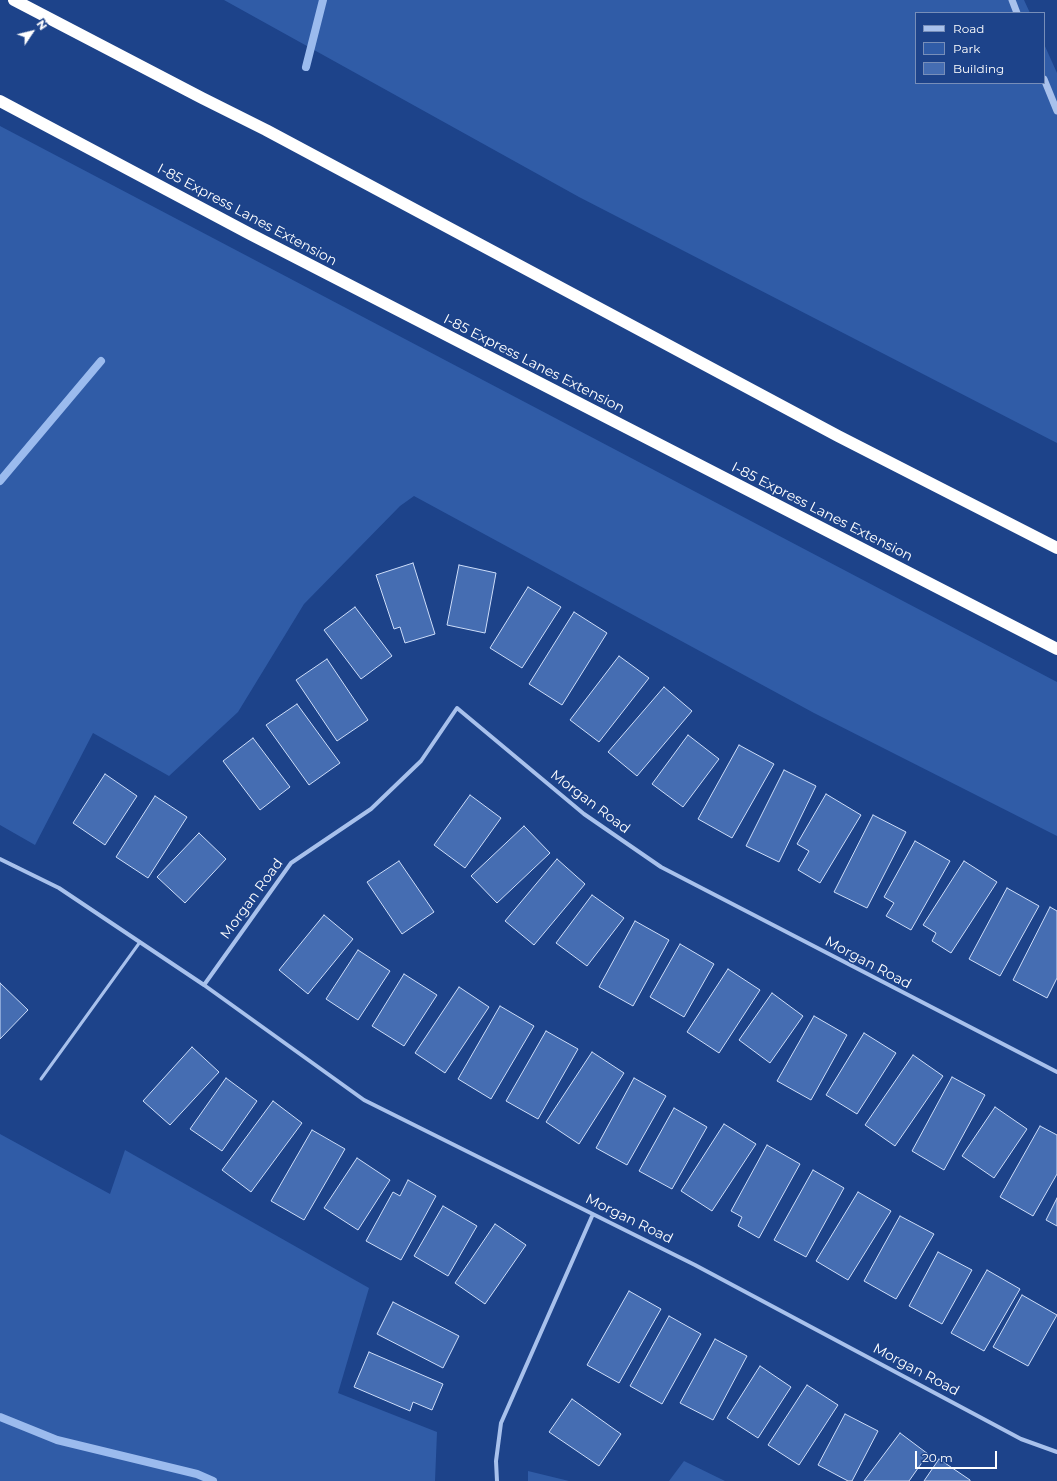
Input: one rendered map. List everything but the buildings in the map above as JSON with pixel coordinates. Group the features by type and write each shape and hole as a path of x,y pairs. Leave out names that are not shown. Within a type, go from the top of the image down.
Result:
{"highway":[{"path":"14,0 195,95 273,133 838,436 1057,548"},
{"name":"I-85 Express Lanes Extension","path":"0,101 257,238 1057,649"}],"street":[{"path":"1012,0 1017,12"},
{"path":"1045,81 1057,111"},
{"name":"Morgan Road","path":"204,984 291,863 371,809 420,761 457,708 584,814 661,867 1057,1072"},
{"name":"Morgan Road","path":"0,859 58,888 204,984 364,1100 695,1265 1021,1439 1057,1452"},
{"path":"497,1481 496,1461 501,1423 593,1214"}],"lane":[{"path":"41,1079 140,942"}],"green space":[{"path":"224,0 1024,0 1030,12 915,12 915,84 1045,84 1045,46 1057,73 1057,443 579,197"},
{"path":"0,126 1057,682 1057,836 814,713 414,496 400,506 304,604 238,712 169,776 93,733 35,845 0,825"},
{"path":"0,1134 110,1194 125,1150 369,1288 338,1393 437,1432 435,1481 0,1481"},
{"path":"684,1461 725,1481 669,1481"},
{"path":"528,1471 569,1481 528,1481"}],"waterway":[{"path":"306,67 323,0"},
{"path":"0,481 101,361"},
{"path":"0,1417 57,1440 197,1474 213,1481"}]}
